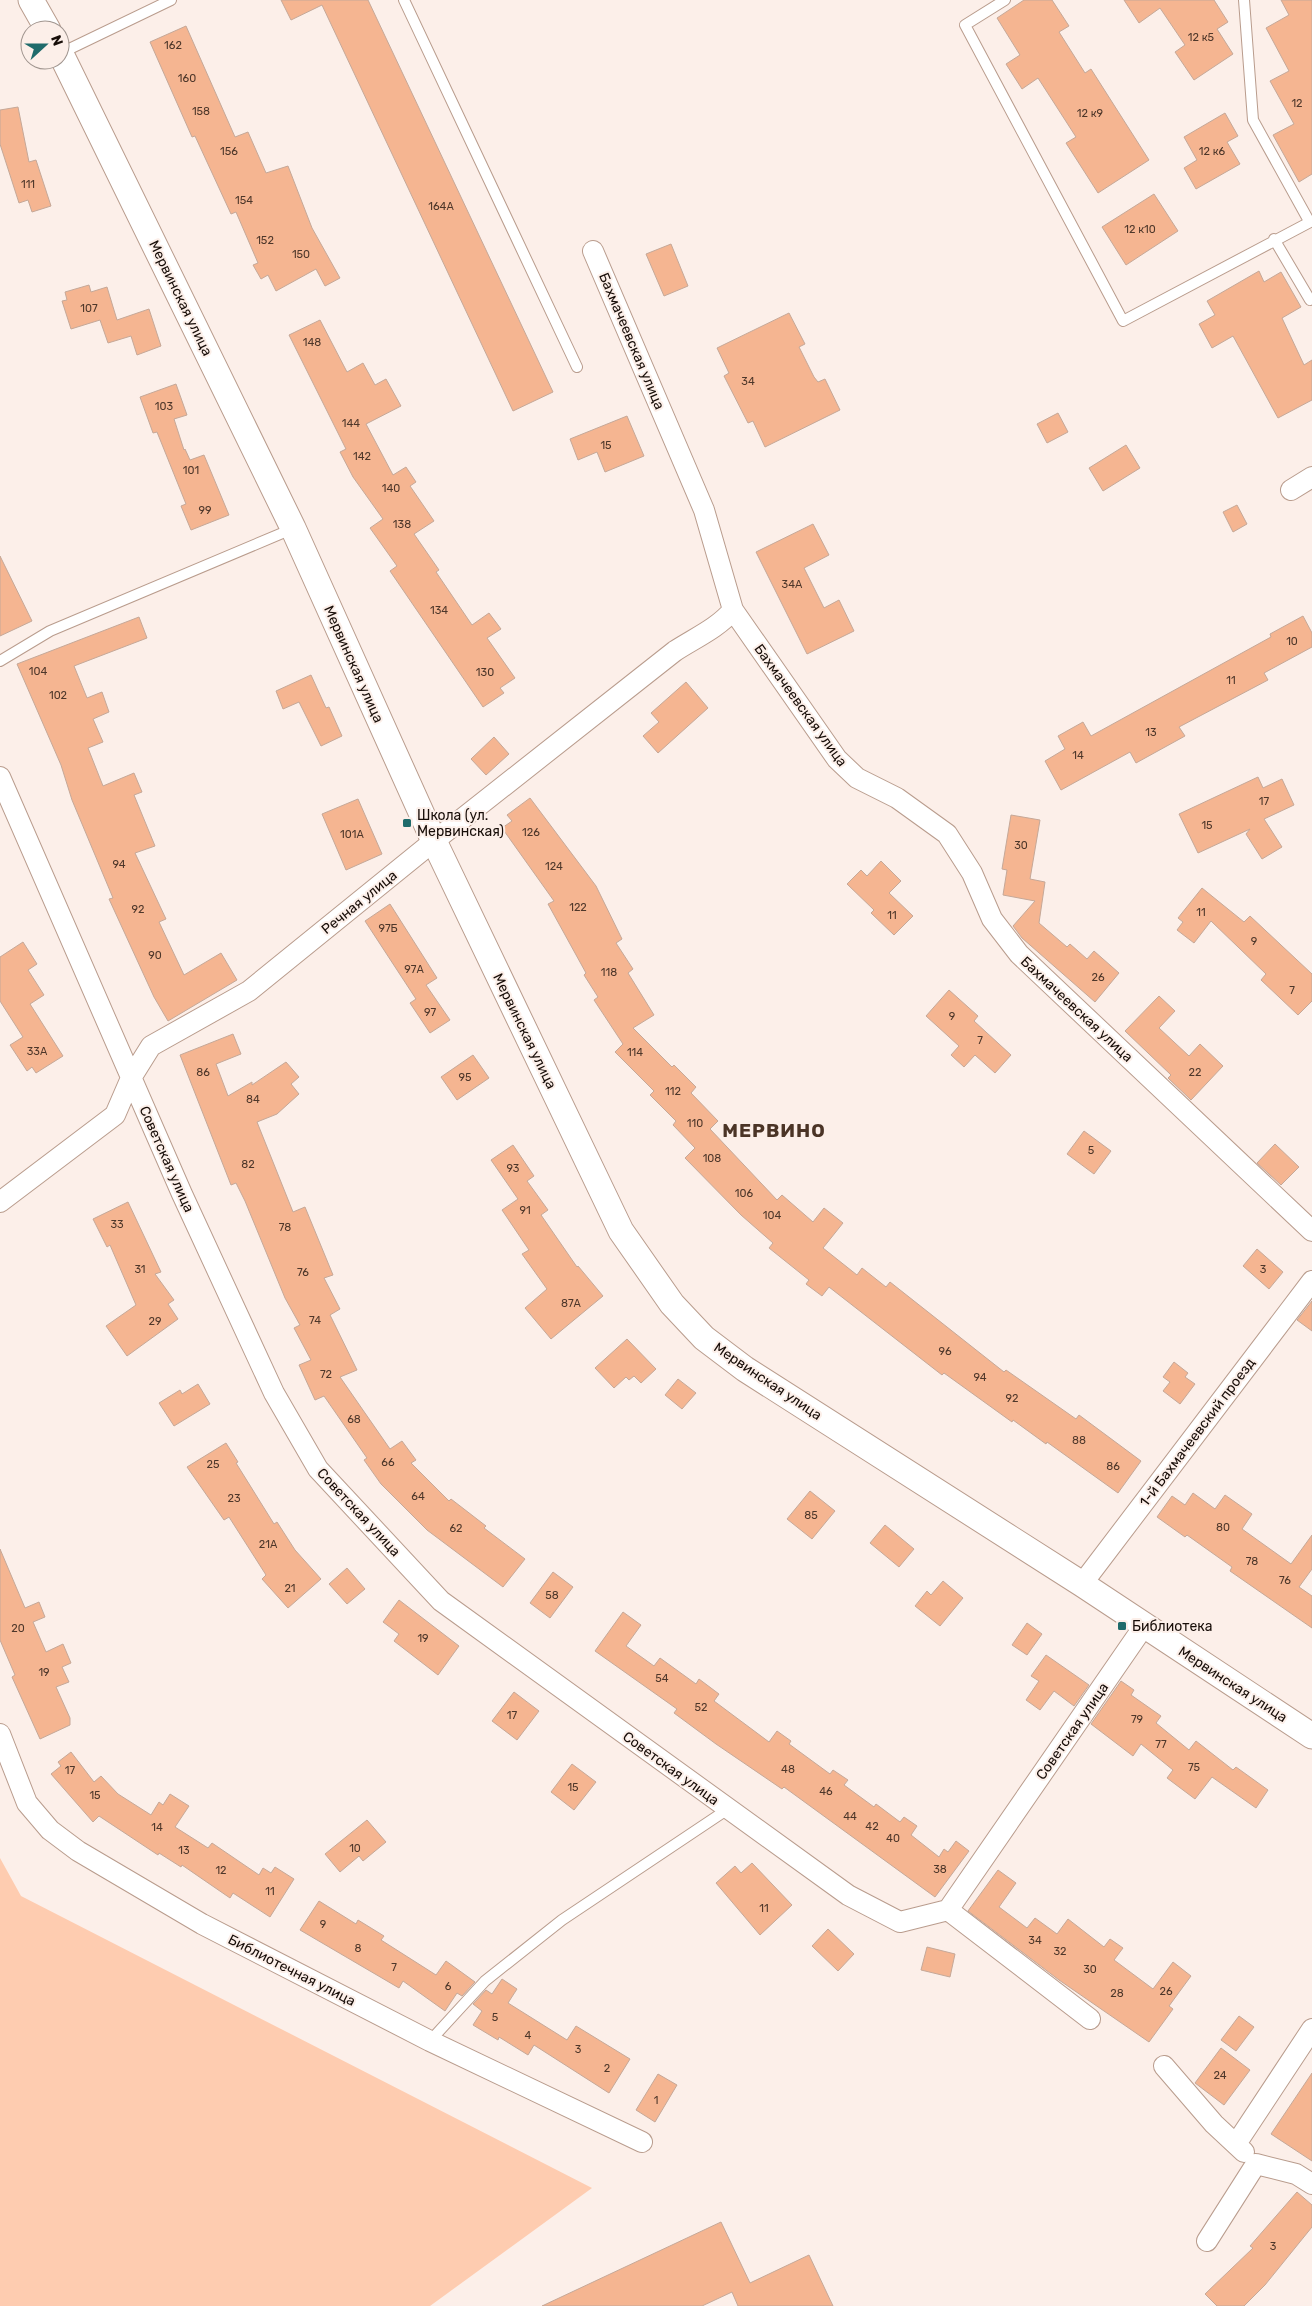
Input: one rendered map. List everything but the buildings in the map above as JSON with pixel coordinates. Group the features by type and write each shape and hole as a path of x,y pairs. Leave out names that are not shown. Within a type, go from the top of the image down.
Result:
{"street":[{"path":"31,0 42,20"},
{"name":"Мервинская улица","path":"69,70 293,528 434,841 621,1230 672,1304 704,1338 745,1369 1082,1584 1312,1736"},
{"name":"Бахмачеевская улица","path":"593,251 704,510 733,610 838,759 857,778 897,798 946,834 972,873 992,919 1019,954 1312,1231"},
{"path":"1291,490 1312,477"},
{"name":"Речная улица","path":"0,1202 115,1115 131,1078 151,1046 249,992 434,841 675,651 703,632 722,623 733,610"},
{"name":"Советская улица","path":"0,777 182,1194 274,1393 318,1469 442,1601 848,1895 900,1922 948,1910 1144,1626"},
{"name":"1-й Бахмачеевский проезд","path":"1082,1584 1312,1281"},
{"name":"Библиотечная улица","path":"0,1734 26,1803 50,1830 78,1851 202,1924 430,2041 642,2142"},
{"path":"948,1910 1090,2019"},
{"path":"1236,2144 1312,2029"},
{"path":"1164,2066 1214,2124 1256,2164 1296,2174 1312,2184"},
{"path":"1207,2241 1256,2164"}],"lane":[{"path":"70,47 171,0"},
{"path":"404,0 577,367"},
{"path":"1005,0 966,25 1123,320 1311,221 1253,120 1244,0"},
{"path":"1274,240 1310,300 1312,299"},
{"path":"0,661 50,631 293,528"},
{"path":"430,2041 485,1981 562,1920 728,1809"}],"shaded area":[{"path":"0,1858 21,1896 592,2188 430,2306 0,2306"}],"place":[{"name":"Школа (ул. Мервинская)","path":"407,823"},
{"name":"Библиотека","path":"1122,1626"}],"district":[{"name":"МЕРВИНО","path":"774,1130"}]}
